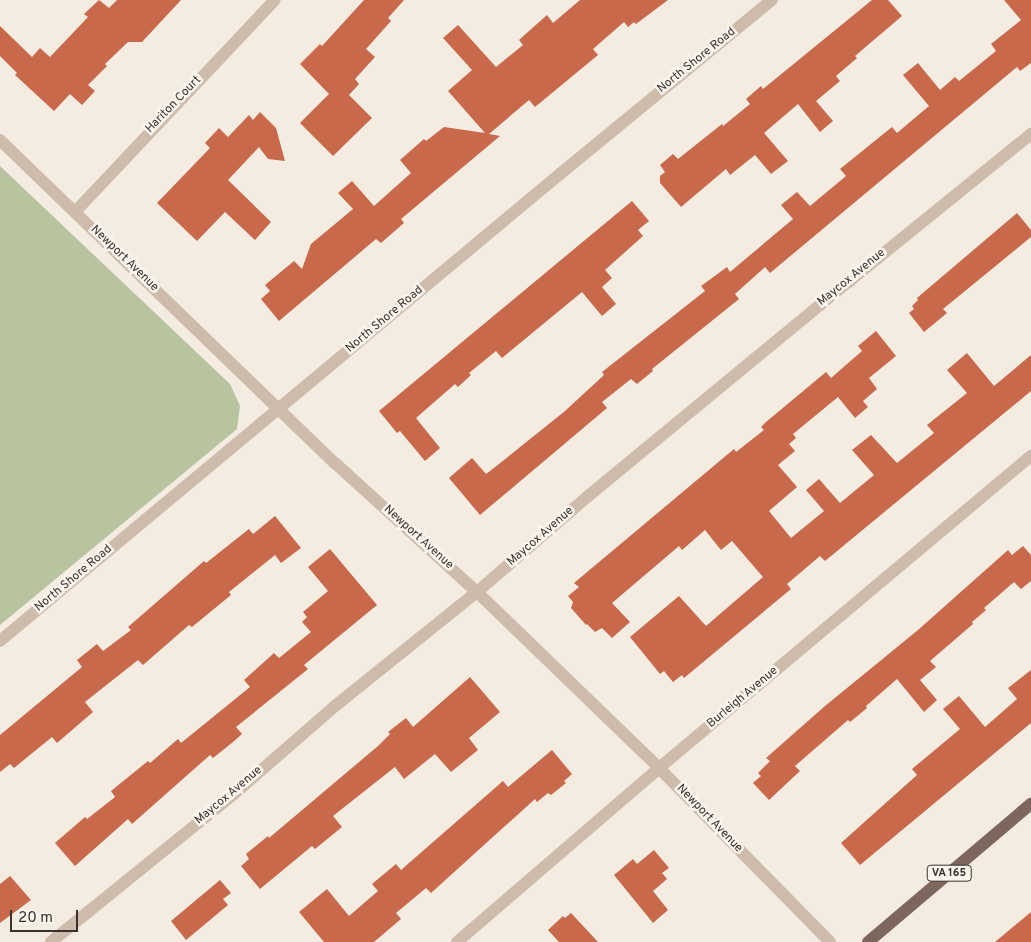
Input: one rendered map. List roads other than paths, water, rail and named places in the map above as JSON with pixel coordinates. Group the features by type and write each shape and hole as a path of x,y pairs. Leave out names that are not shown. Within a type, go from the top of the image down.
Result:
{"main road":[{"name":"VA 165","path":"868,942 1031,804"}],"street":[{"name":"Hariton Court","path":"75,212 275,0"},
{"name":"North Shore Road","path":"0,642 560,174 772,0"},
{"name":"Maycox Avenue","path":"51,942 234,794 335,706 477,592 587,497 816,308 1031,134"},
{"name":"Newport Avenue","path":"0,140 279,410 477,592 659,768 830,942"},
{"name":"Burleigh Avenue","path":"457,942 659,768 1031,456"}]}
